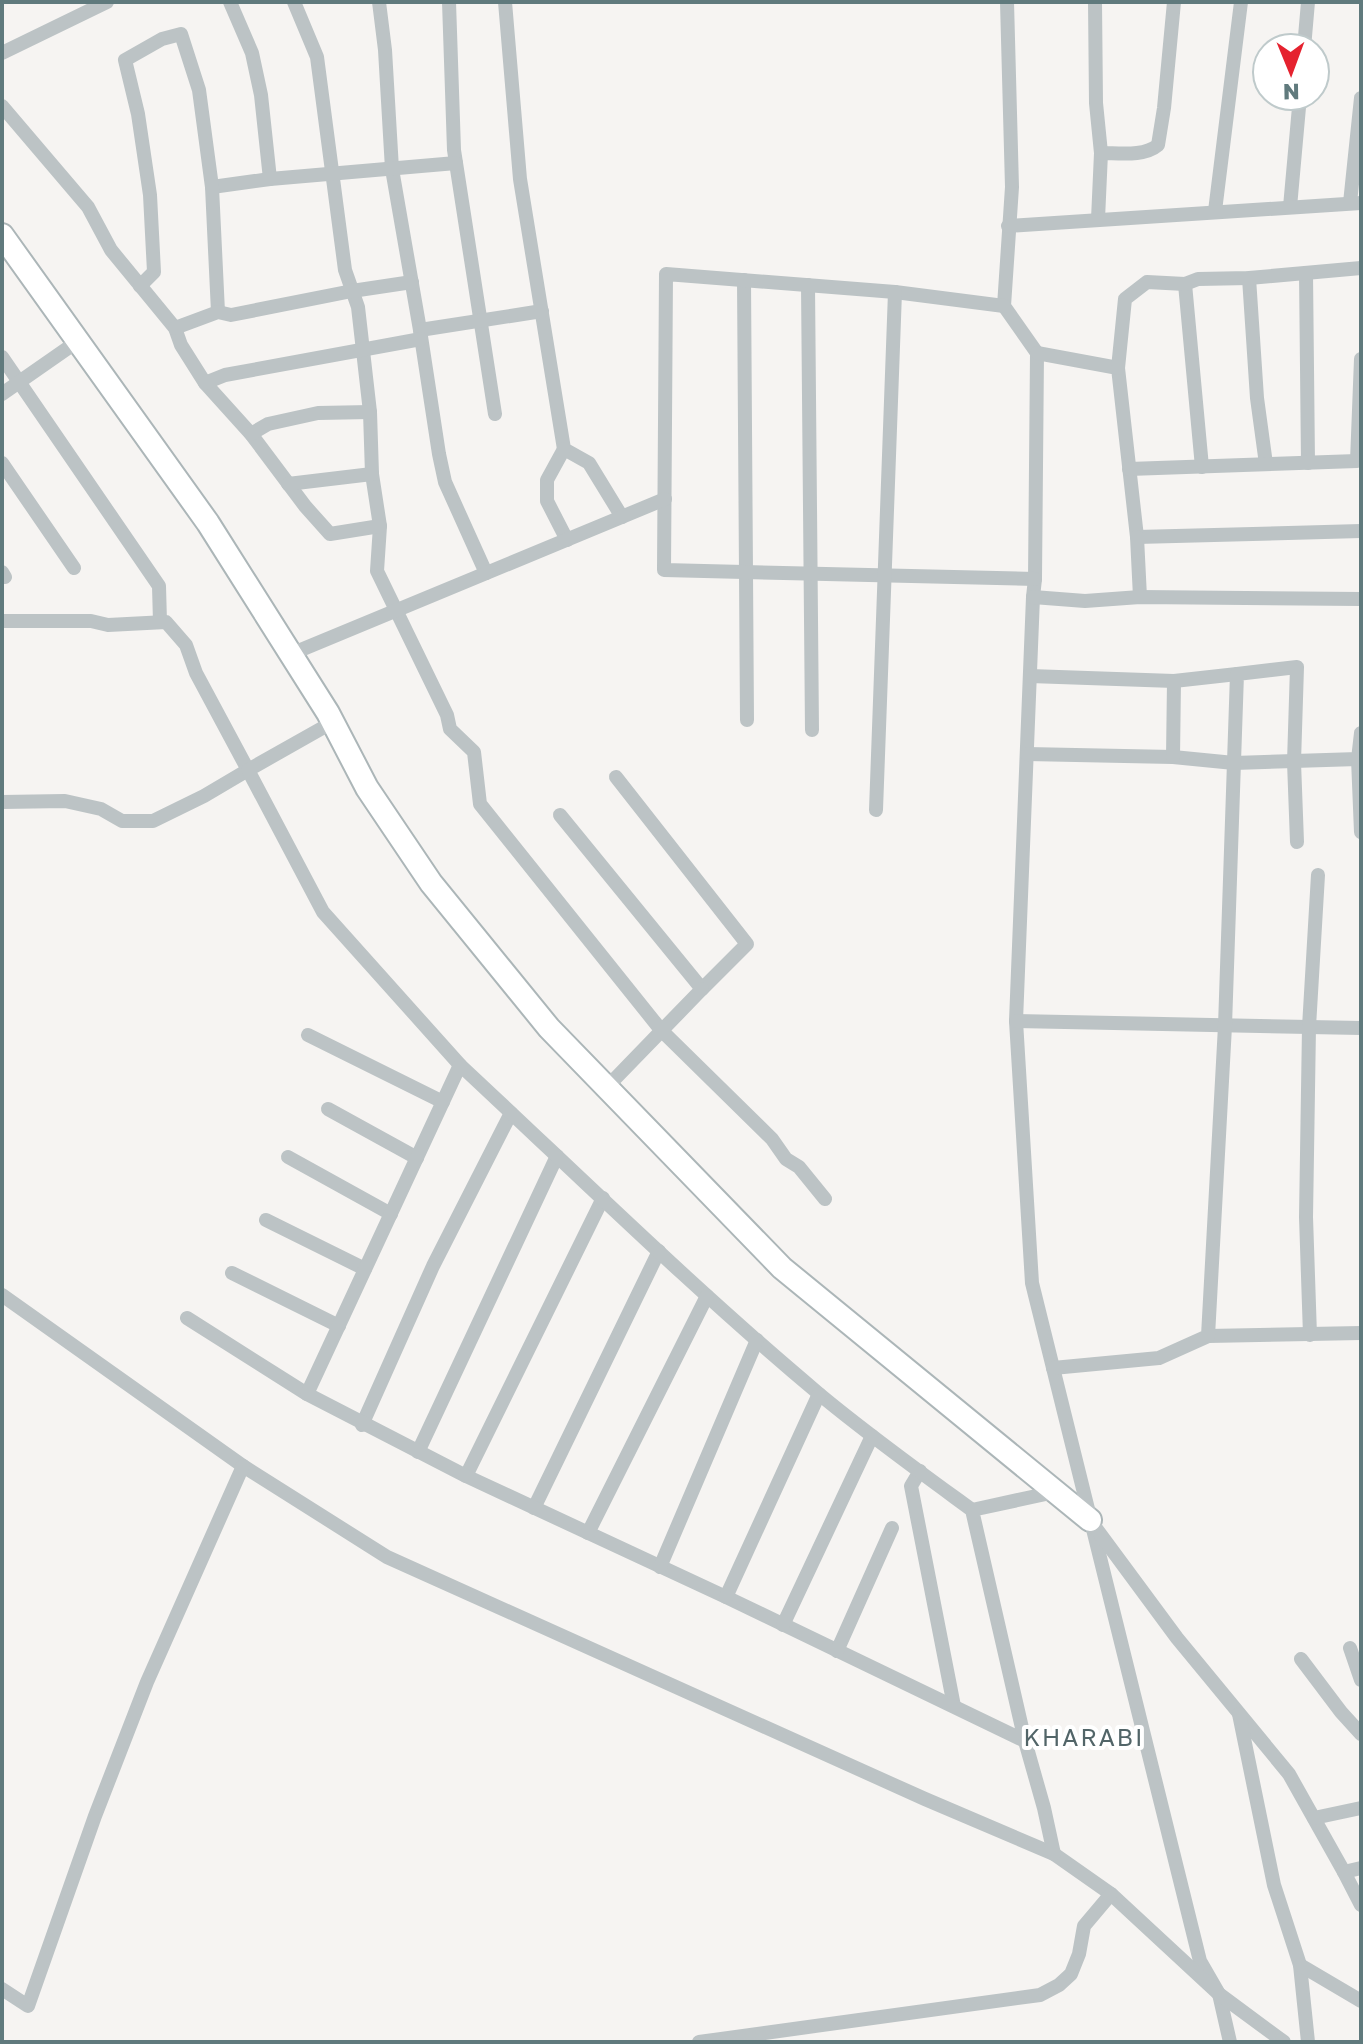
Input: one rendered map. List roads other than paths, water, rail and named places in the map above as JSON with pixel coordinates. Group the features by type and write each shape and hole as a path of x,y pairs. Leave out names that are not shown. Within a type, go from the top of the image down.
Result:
{"street":[{"path":"2,53 107,2"},
{"path":"230,2 252,53 261,95 270,179"},
{"path":"294,2 317,57 345,270 358,307 370,412 372,474 380,526 377,571 447,715 450,729 474,752 480,804 661,1030 772,1139 786,1159 799,1167 825,1199"},
{"path":"379,2 392,169 439,454 445,482 486,573"},
{"path":"449,2 454,150 495,414"},
{"path":"505,2 520,179 564,449 547,480 547,501 567,540"},
{"path":"1007,2 1012,187 1004,306 1037,353 1035,579 1016,1021 1032,1283 1200,1961 1219,1994 1230,2042"},
{"path":"1095,2 1096,103 1101,153 1098,219"},
{"path":"1101,153 1144,152 1158,145 1174,2"},
{"path":"1215,211 1241,2"},
{"path":"1305,32 1308,2"},
{"path":"140,286 154,272 150,195 138,114 125,60 162,39 181,34 199,90 212,187 218,312"},
{"path":"1008,226 1355,203 1361,98"},
{"path":"2,106 88,207 111,250 175,328 181,345 205,383 251,434 330,534 380,526"},
{"path":"1290,207 1299,112"},
{"path":"212,187 456,163"},
{"path":"2,235 208,523 333,722 367,788 431,883 549,1028 782,1268 1090,1520 1177,1638 1289,1774 1361,1905"},
{"path":"1140,597 1137,537 1118,368 1125,299 1147,282 1185,284 1198,279 1249,278 1361,268"},
{"path":"1306,273 1308,463"},
{"path":"1004,306 895,292 666,274 664,570 1035,579"},
{"path":"1249,278 1257,398 1266,464"},
{"path":"744,280 747,720"},
{"path":"175,328 218,312 231,315 412,282"},
{"path":"1185,284 1202,467"},
{"path":"808,285 812,730"},
{"path":"876,810 895,292"},
{"path":"205,383 225,375 363,349 481,320 542,311"},
{"path":"2,394 78,341"},
{"path":"1037,353 1118,368"},
{"path":"2,357 159,586 160,622"},
{"path":"1129,469 1357,461 1361,359"},
{"path":"251,434 268,424 318,413 370,412"},
{"path":"564,449 589,463 622,517"},
{"path":"2,463 74,568"},
{"path":"288,484 372,474"},
{"path":"291,654 665,499"},
{"path":"1137,537 1361,531"},
{"path":"1033,597 1085,601 1140,597 1361,599"},
{"path":"2,621 91,621 108,625 166,622 186,645 196,673 323,912 460,1065 707,1296 819,1394 972,1510 1054,1854"},
{"path":"1030,676 1174,681 1297,667 1294,762 1297,842"},
{"path":"1208,1336 1225,1026 1237,674"},
{"path":"1173,757 1174,681"},
{"path":"2,802 65,801 101,809 122,821 153,821 204,796 333,722"},
{"path":"1361,733 1358,759 1361,832"},
{"path":"1027,754 1173,757 1234,763 1358,759"},
{"path":"607,1087 747,944 616,777"},
{"path":"560,815 702,989"},
{"path":"1310,1335 1306,1217 1309,1027 1318,875"},
{"path":"1016,1021 1361,1028"},
{"path":"308,1035 443,1102"},
{"path":"307,1394 460,1065"},
{"path":"328,1109 417,1158"},
{"path":"363,1425 433,1266 511,1113"},
{"path":"418,1452 557,1156"},
{"path":"288,1157 391,1214"},
{"path":"466,1476 603,1198"},
{"path":"266,1220 365,1269"},
{"path":"534,1508 659,1251"},
{"path":"232,1273 339,1326"},
{"path":"2,1295 243,1466 387,1557 1054,1854 1111,1894 1219,1994 1284,2042"},
{"path":"588,1533 707,1296"},
{"path":"187,1318 307,1394 363,1425 1025,1741"},
{"path":"1053,1368 1159,1358 1208,1336 1361,1333"},
{"path":"660,1567 757,1340"},
{"path":"726,1597 819,1394"},
{"path":"783,1625 872,1436"},
{"path":"2,1989 28,2006 95,1816 147,1682 243,1466"},
{"path":"920,1471 911,1486 954,1706"},
{"path":"972,1510 1055,1492"},
{"path":"837,1651 892,1528"},
{"path":"1350,1648 1361,1680"},
{"path":"1301,1659 1361,1734"},
{"path":"1238,1712 1274,1885 1300,1965 1308,2042"},
{"path":"1314,1818 1361,1808"},
{"path":"1344,1872 1361,1868"},
{"path":"699,2042 1040,1995 1071,1974 1079,1954 1084,1926 1111,1894"},
{"path":"1300,1965 1361,2001"}],"district":[{"name":"KHARABI","path":"1084,1738"}]}
